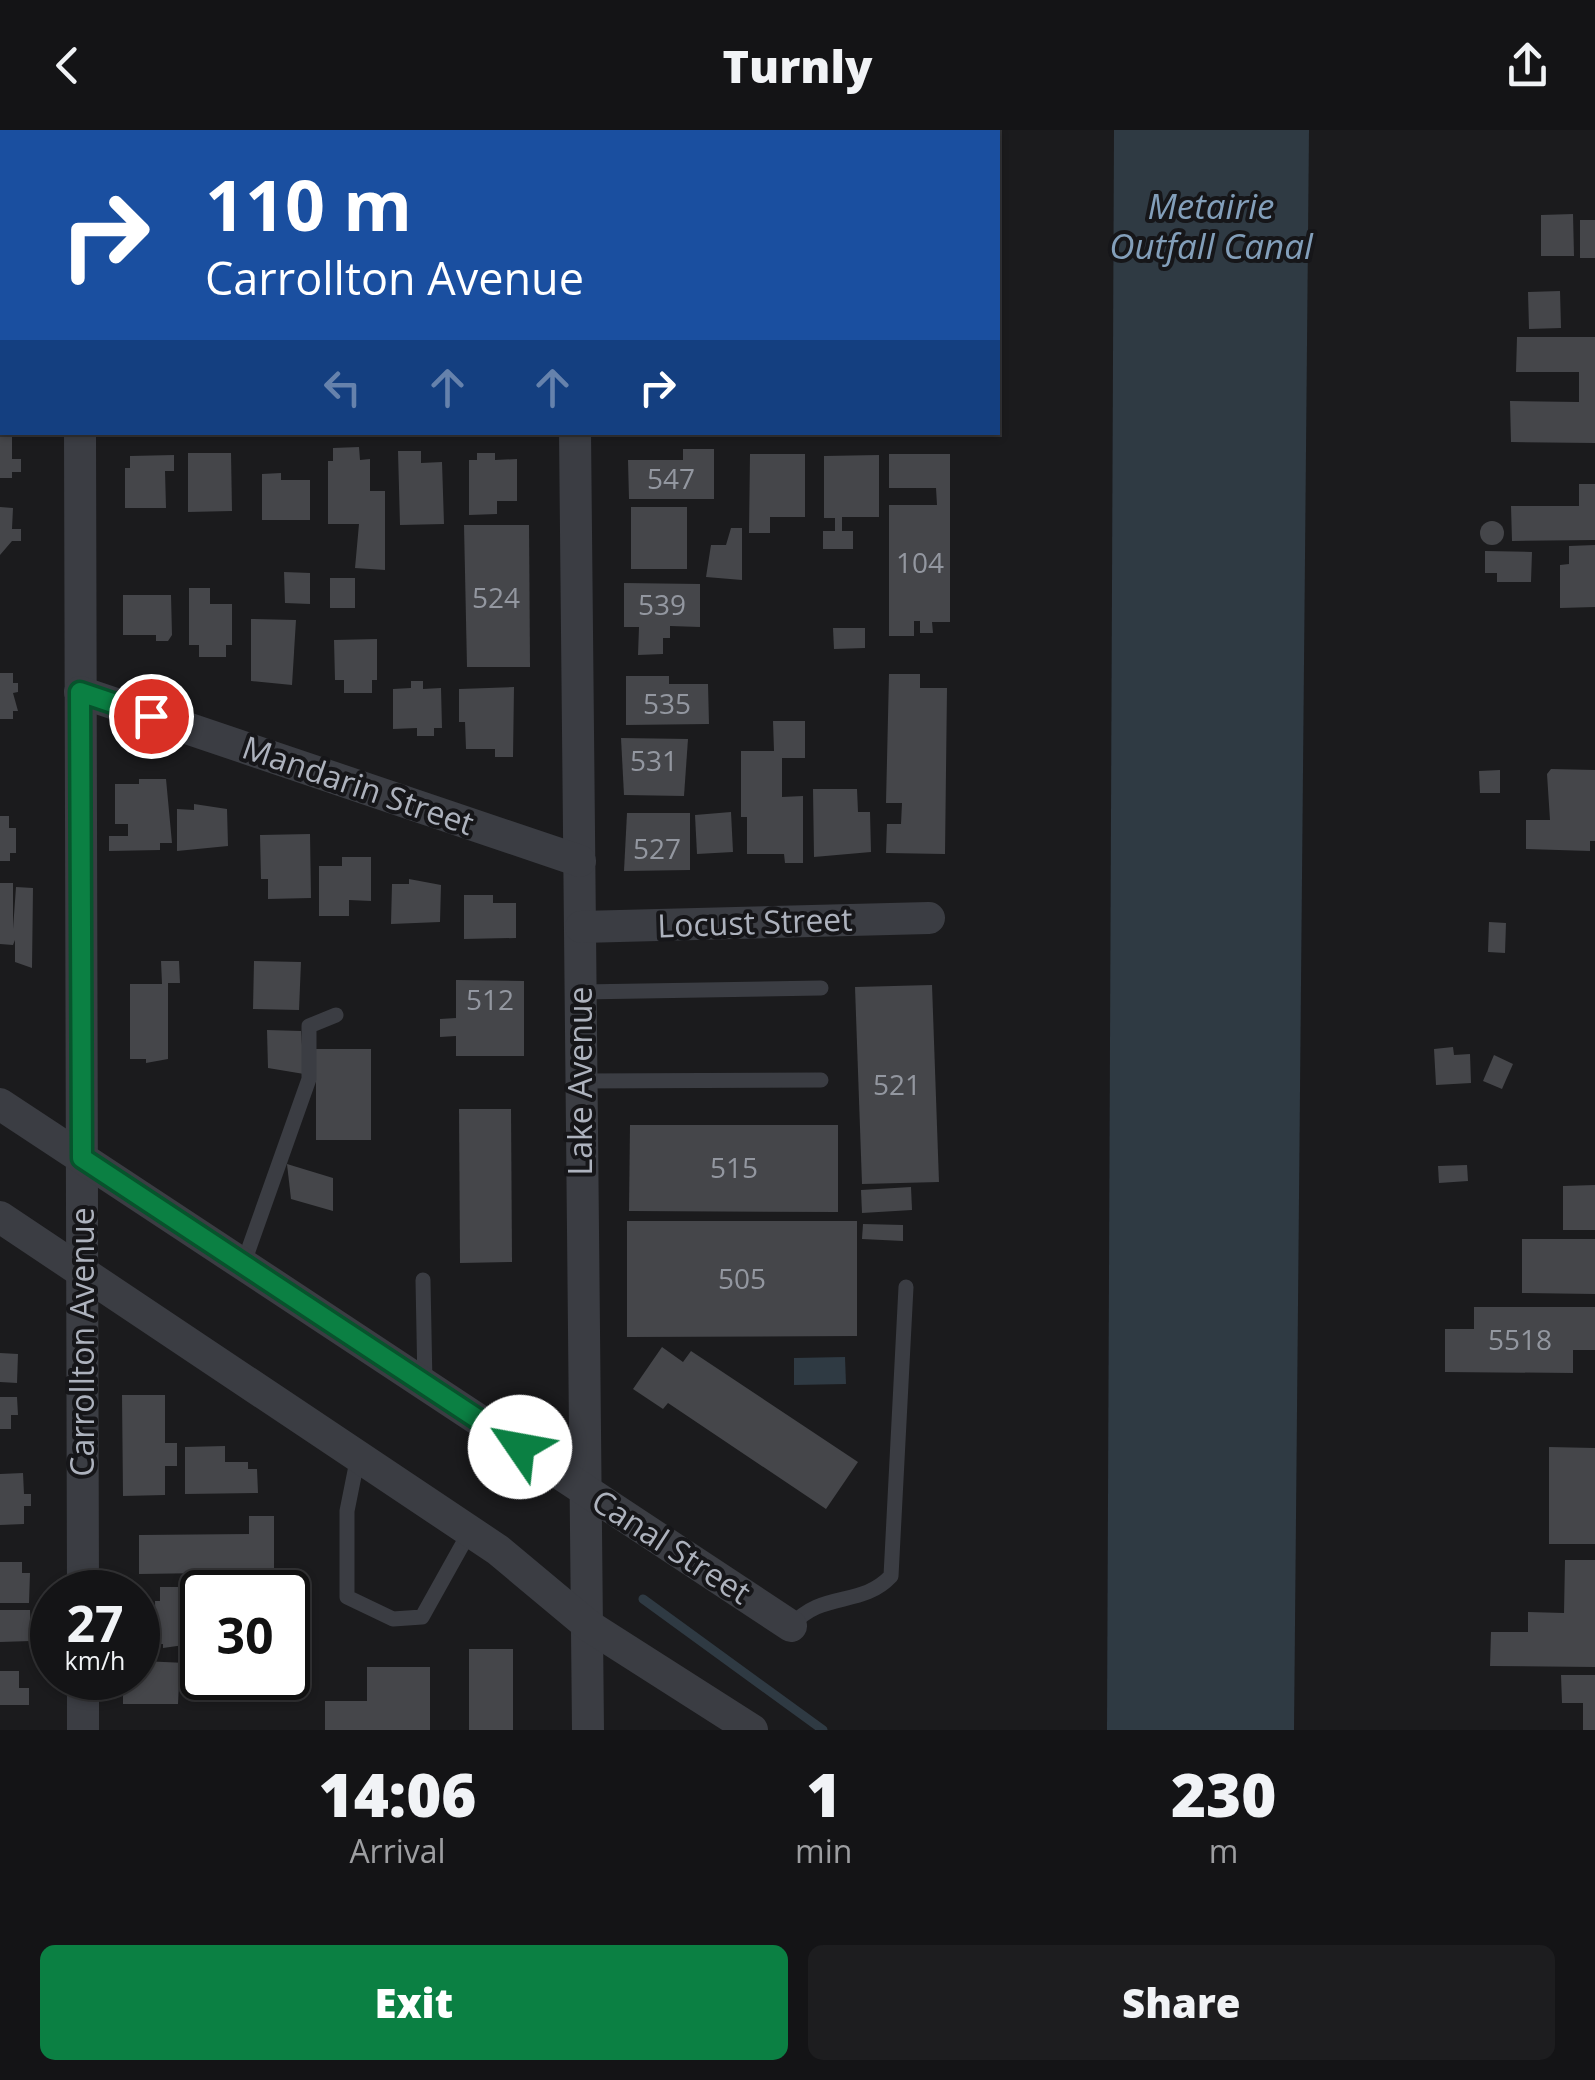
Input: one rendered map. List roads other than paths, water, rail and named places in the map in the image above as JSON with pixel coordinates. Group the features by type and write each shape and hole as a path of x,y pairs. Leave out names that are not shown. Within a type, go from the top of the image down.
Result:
{"street":[{"name":"Carrollton Avenue","path":"80,435 83,1570"},
{"name":"Lake Avenue","path":"575,435 582,1488 589,1626 588,1730"},
{"name":"Mandarin Street","path":"80,692 580,861"},
{"name":"Locust Street","path":"581,928 929,918"},
{"name":"Canal Street","path":"0,1104 791,1626"},
{"path":"0,1217 470,1531 589,1626 752,1730"},
{"path":"83,1700 83,1730"}],"lane":[{"path":"581,992 821,988"},
{"path":"244,1265 309,1079 308,1026 336,1015"},
{"path":"581,1081 821,1080"},
{"path":"422,1280 426,1384"},
{"path":"791,1626 806,1608 878,1590 891,1576 906,1287"},
{"path":"358,1456 348,1511 347,1597 392,1619 422,1617 470,1531"}],"water":[{"name":"Metairie Outfall Canal","path":"1114,130 1309,130 1294,1730 1107,1730"},
{"path":"845,1357 846,1384 794,1385 794,1358"}],"waterway":[{"path":"643,1599 823,1730"}]}
